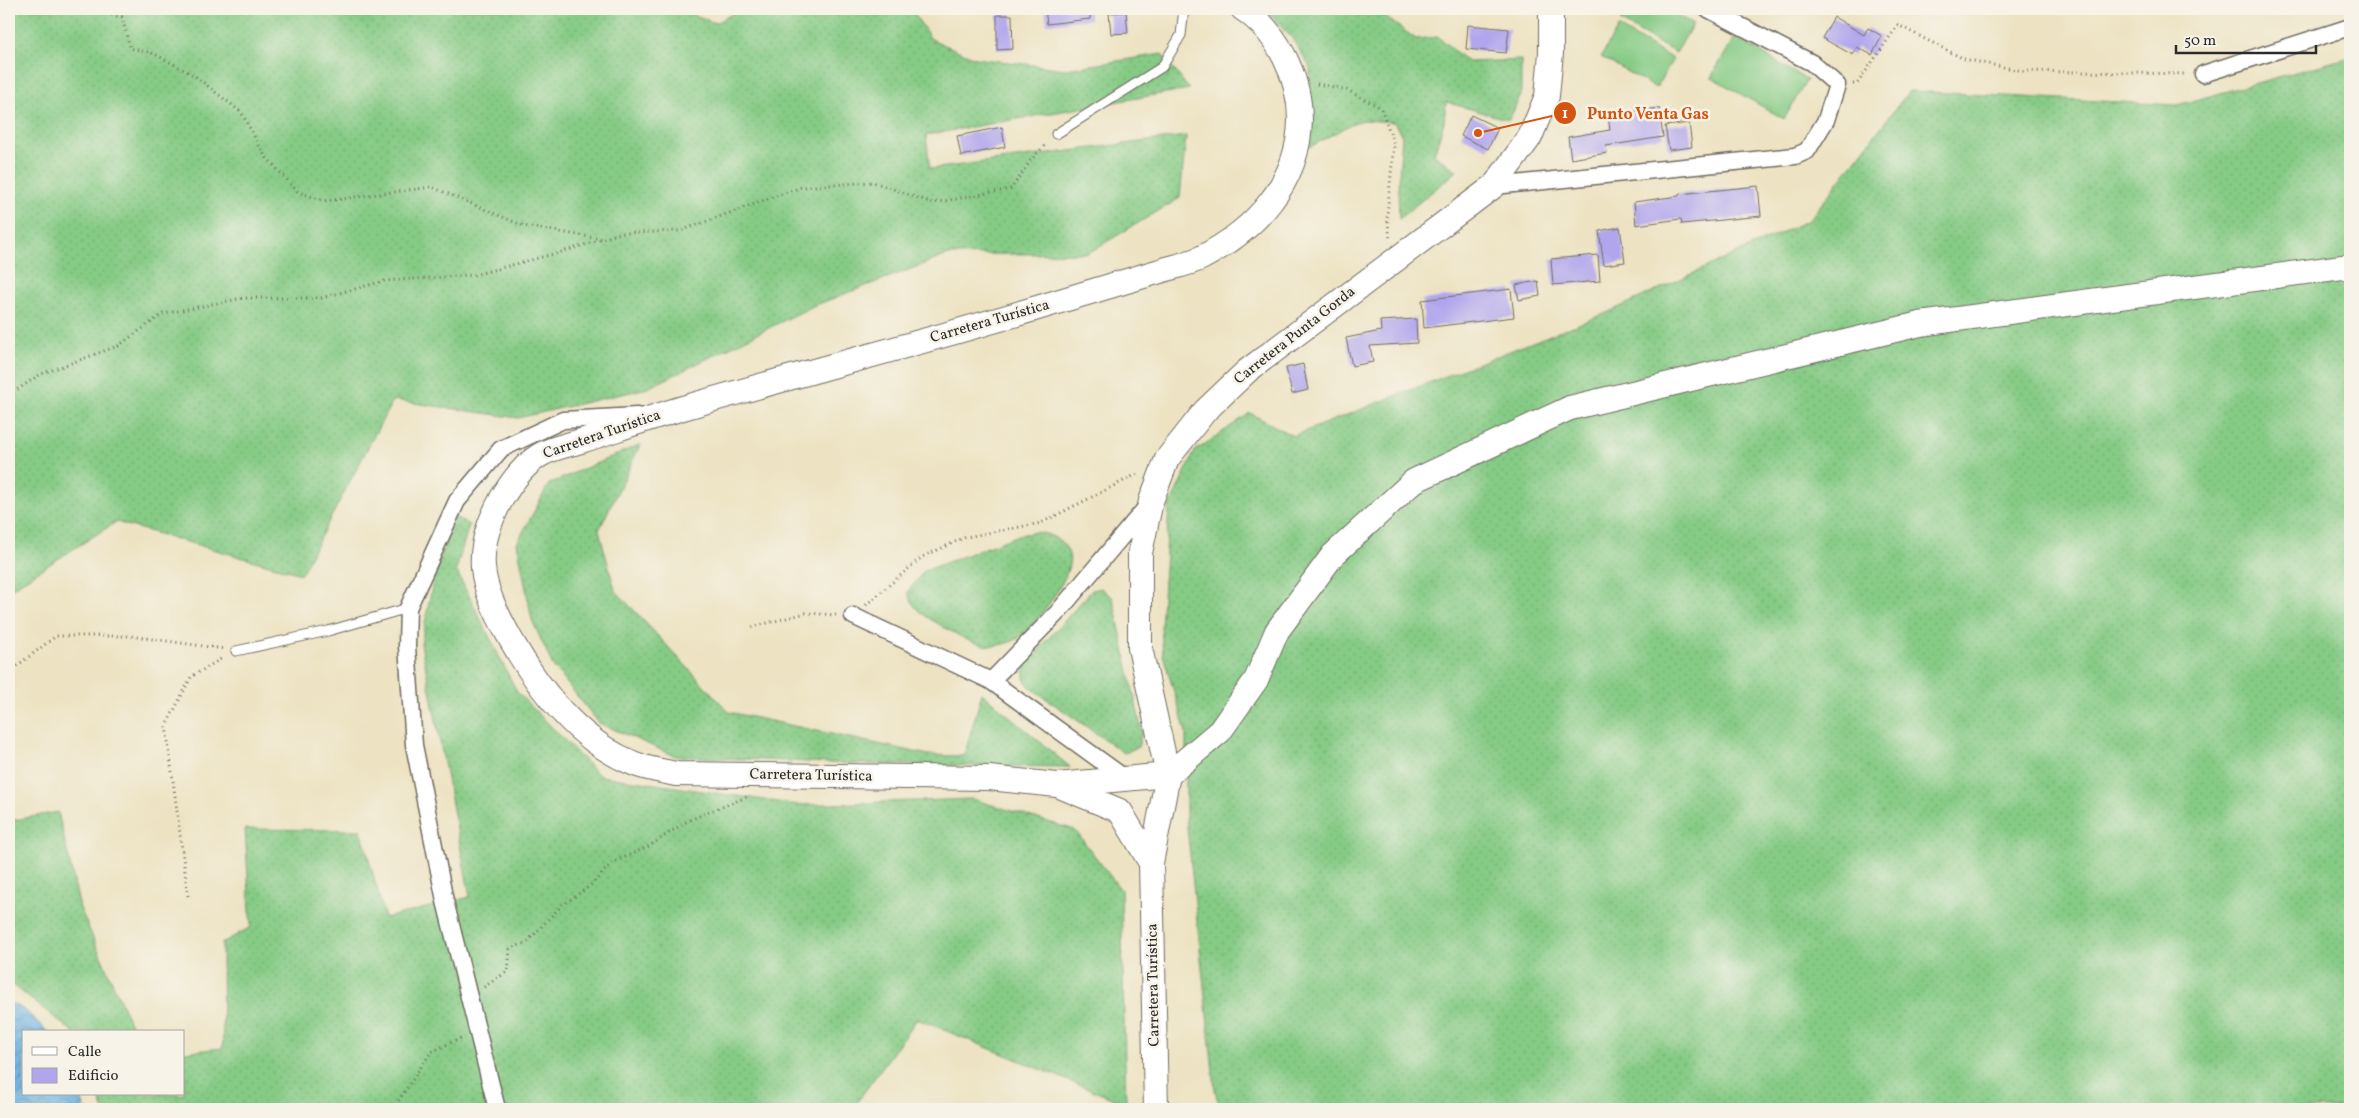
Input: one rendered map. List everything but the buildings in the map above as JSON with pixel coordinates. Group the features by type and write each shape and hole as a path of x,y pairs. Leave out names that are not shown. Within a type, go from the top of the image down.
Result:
{"main road":[{"name":"Carretera Turística","path":"1156,1109 1151,862 1168,775 1057,785 989,778 676,774 635,764 596,742 567,717 519,654 499,618 483,577 482,547 488,528 511,483 539,455 660,414 968,330 1199,259 1236,235 1268,207 1287,178 1299,146 1300,114 1294,80 1279,48 1258,19 1243,9"},
{"name":"Carretera Punta Gorda","path":"1168,775 1140,648 1140,553 1151,501 1167,459 1205,411 1247,371 1494,186 1530,137 1547,96 1551,53 1551,9"},
{"path":"1168,775 1220,731 1256,680 1277,631 1333,555 1414,481 1570,408 1920,324 2350,266"},
{"path":"1057,785 1120,811 1151,862"}],"street":[{"path":"1494,186 1795,156 1807,151 1826,120 1837,85 1812,63 1708,9"},
{"path":"2203,74 2350,27"},
{"path":"497,1109 445,901 414,745 407,646 408,608 456,501 501,449 563,420 660,414"},
{"path":"991,681 1058,612 1151,501"},
{"path":"853,616 991,681 1126,779"}],"lane":[{"path":"1056,134 1162,67 1181,35 1184,9"},
{"path":"236,651 328,631 408,608"}],"path":[{"path":"82,9 122,17 130,48 155,54 195,76 241,112 265,156 298,192 325,201 432,187 524,226 602,239"},
{"path":"1837,85 1857,84 1898,26 1964,59 2023,71 2203,74"},
{"path":"1294,80 1345,89 1382,108 1394,144 1387,216 1393,261"},
{"path":"9,395 41,374 118,346 163,314 243,298 321,298 384,281 474,275 620,233 680,231 801,187 873,182 933,203 1011,189 1031,160 1056,134"},
{"path":"752,627 806,613 853,616 922,557 966,537 1041,523 1167,459"},
{"path":"9,672 56,636 130,636 236,651"},
{"path":"188,896 166,726 191,677 236,651"},
{"path":"469,997 508,971 510,950 527,942 561,906 590,886 612,863 649,846 689,820 755,793"},
{"path":"393,1109 431,1052 477,1030"}],"green space":[{"path":"9,9 661,9 681,10 715,23 741,9 911,9 931,39 975,58 1066,69 1162,54 1189,89 926,135 930,169 1186,136 1180,198 1088,253 948,255 813,306 648,388 518,418 393,400 301,574 116,522 9,590"},
{"path":"1264,9 1374,9 1416,39 1438,37 1468,62 1521,60 1521,95 1509,120 1446,102 1444,122 1434,154 1457,171 1399,219 1398,188 1402,136 1394,122 1364,120 1353,123 1310,147 1310,67 1292,38"},
{"path":"1628,9 1666,9 1693,24 1676,53 1620,21"},
{"path":"1618,27 1673,59 1656,88 1601,57"},
{"path":"1735,37 1807,80 1784,119 1711,77"},
{"path":"2350,57 2350,1109 1220,1109 1215,1090 1186,818 1186,732 1163,655 1161,627 1169,507 1195,451 1250,413 1293,436 1609,312 1809,220 1909,91 2177,105"},
{"path":"641,444 599,530 615,590 729,712 929,755 964,756 982,693 1070,767 853,764 675,756 599,723 553,666 532,620 517,543 549,484"},
{"path":"455,517 469,525 456,570 517,692 600,776 799,805 972,799 1075,830 1121,890 1126,1104 917,1019 852,1109 103,1109 99,1096 185,1096 185,1052 223,1048 222,943 251,927 245,829 361,830 385,918 470,897 421,644 434,576"},
{"path":"1036,532 1046,534 1060,541 1067,549 1069,563 1066,574 1052,600 1033,624 1017,639 1008,643 991,646 970,641 933,621 917,609 910,599 908,592 924,571 1019,535"},
{"path":"1101,588 1113,598 1142,732 1138,747 1124,753 1031,688 1024,679 1024,666 1092,590"},
{"path":"58,812 80,908 133,1030 70,1030 9,982 9,821"}],"water":[{"path":"9,1002 25,1010 46,1030 22,1030 22,1096 81,1096 85,1109 9,1109"}],"place":[{"name":"Punto Venta Gas","path":"1478,133"}]}
